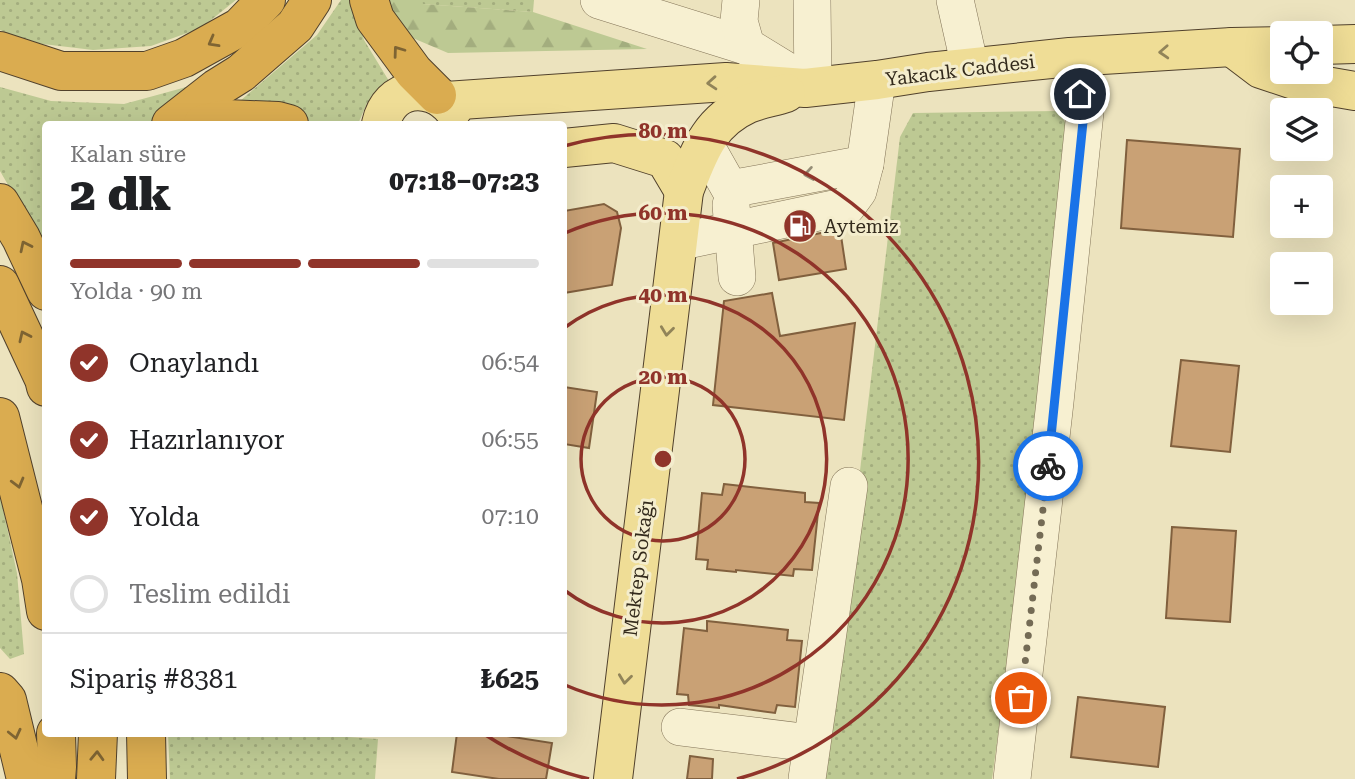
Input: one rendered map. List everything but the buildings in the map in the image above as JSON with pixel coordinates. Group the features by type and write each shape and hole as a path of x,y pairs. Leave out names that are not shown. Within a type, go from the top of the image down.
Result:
{"highway":[{"path":"0,51 61,71 147,71 184,58 240,27 266,0"},
{"path":"175,121 241,73 295,26 312,0"},
{"path":"369,0 374,19 414,72 447,106"},
{"path":"217,121 278,121"},
{"path":"0,203 21,238 42,283"},
{"path":"0,285 42,375"},
{"path":"0,417 42,585"},
{"path":"0,692 7,700 26,779"},
{"path":"55,779 56,737"},
{"path":"96,779 98,737"},
{"path":"146,737 147,779"}],"main road":[{"path":"1333,45 1355,44"},
{"name":"Yakacık Caddesi","path":"382,121 387,108 408,92 422,91 447,106 726,82 809,87 1070,57 1270,46"},
{"path":"1232,47 1261,69 1297,81 1355,91"},
{"name":"Yakacık Caddesi","path":"684,191 704,143 723,120 748,104 809,87"},
{"path":"567,148 614,143 665,159 684,191"},
{"name":"Mektep Sokağı","path":"613,779 684,191"}],"street":[{"path":"599,0 746,46 809,87"},
{"path":"741,0 739,20 746,46"},
{"path":"809,87 812,0"},
{"path":"955,0 970,68"},
{"path":"1012,779 1055,402 1084,112 1070,57"},
{"path":"678,242 847,206 858,191 865,164 877,80"},
{"path":"704,143 730,189 737,277"},
{"path":"730,189 865,164"},
{"path":"807,779 849,486"},
{"path":"680,727 811,743"}],"green space":[{"path":"0,0 236,0 201,28 151,46 93,50 26,42 0,30"},
{"path":"341,0 352,0 364,40 389,81 367,103 359,121 293,121 233,107 317,35"},
{"path":"388,0 422,0 423,4 533,12 647,49 448,53 408,36 390,10"},
{"path":"422,0 534,0 533,12 422,4"},
{"path":"212,80 153,121 42,121 42,249 0,171 0,87 51,101 124,104"},
{"path":"1059,111 1069,130 992,779 823,779 900,137 913,113"},
{"path":"0,495 17,573 24,654 10,659 0,648"},
{"path":"168,737 378,739 375,779 170,779"}],"way so far":[{"path":"1021,698 1048,466"}],"place":[{"name":"Aytemiz","path":"800,226"}],"route":[{"path":"1048,466 1084,112 1080,94"}]}
